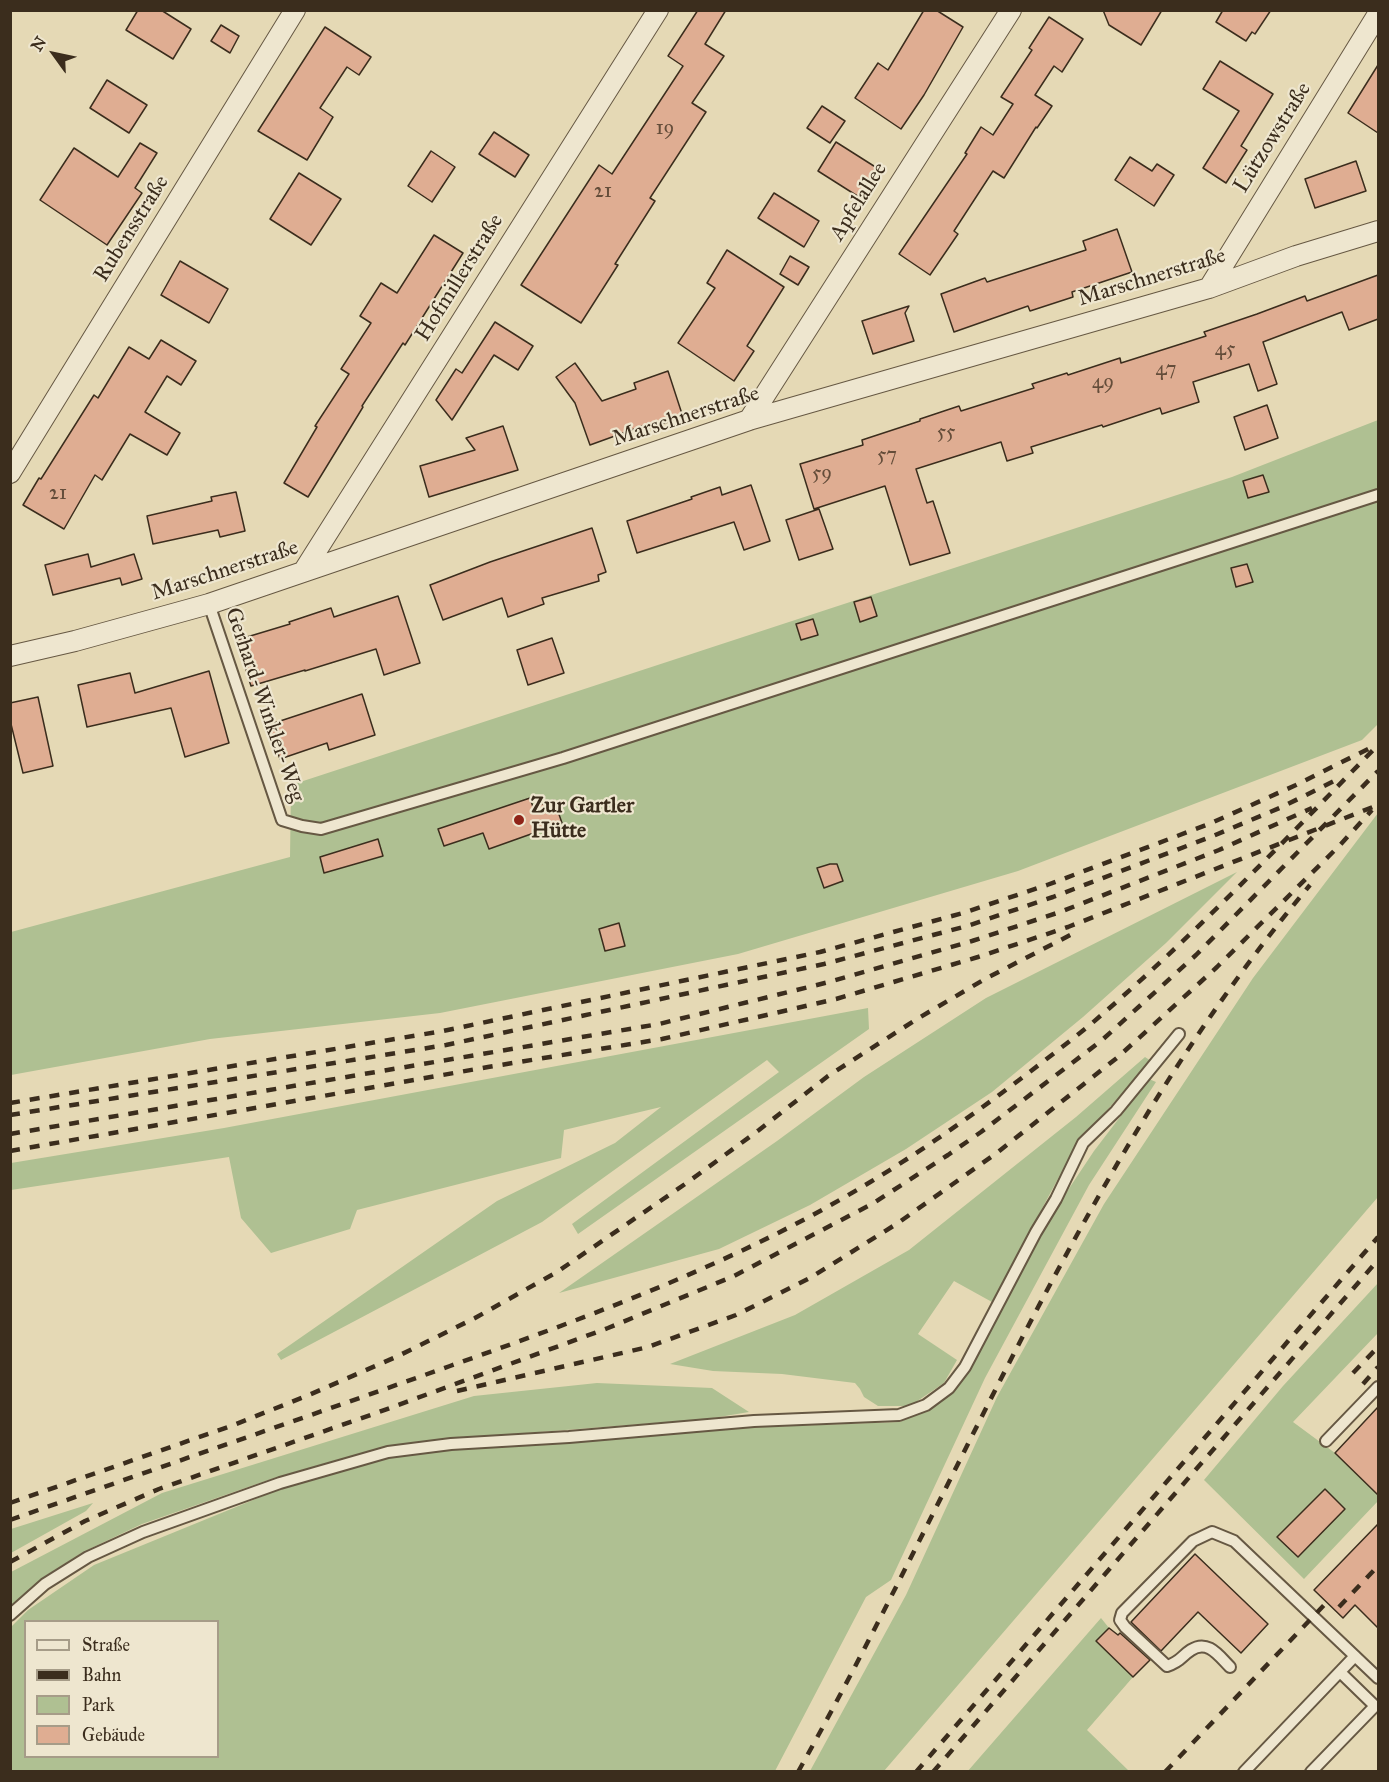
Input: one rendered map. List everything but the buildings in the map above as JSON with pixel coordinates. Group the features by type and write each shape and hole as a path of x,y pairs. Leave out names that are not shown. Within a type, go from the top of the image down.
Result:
{"street":[{"name":"Rubensstraße","path":"10,473 295,10"},
{"name":"Hofmillerstraße","path":"303,572 658,10"},
{"name":"Apfelallee","path":"750,420 1011,10"},
{"name":"Lützowstraße","path":"1209,288 1378,14"},
{"name":"Marschnerstraße","path":"10,656 75,641 209,604 750,420 1209,288 1296,255 1378,231"}],"lane":[{"name":"Gerhard-Winkler-Weg","path":"209,604 282,820 321,829 541,764 1378,495"},
{"path":"10,1615 45,1584 88,1557 143,1532 280,1483 388,1452 451,1444 569,1437 754,1421 899,1415 926,1405 949,1388 965,1368 1036,1232 1056,1199 1083,1143 1116,1112 1179,1034"},
{"path":"1326,1442 1378,1387"},
{"path":"1230,1667 1211,1648 1201,1646 1190,1651 1179,1662 1167,1666 1120,1620 1122,1613 1193,1541 1212,1532 1234,1541 1378,1678"},
{"path":"1244,1772 1355,1656"},
{"path":"1311,1772 1375,1706 1340,1672"}],"green space":[{"path":"1378,420 1378,724 1362,740 1018,871 738,954 440,1013 210,1039 11,1075 11,932 290,857 291,785 1232,477"},
{"path":"1378,813 1378,1197 884,1771 810,1771 906,1595 997,1397 1104,1204 1253,978"},
{"path":"1237,872 1166,943 1083,1017 992,1092 906,1149 810,1205 719,1249 559,1293 777,1141 864,1077 986,998"},
{"path":"868,1008 869,1029 578,1234 572,1224 779,1072 767,1060 542,1222 281,1360 277,1354 497,1201 615,1143 661,1107 564,1130 561,1158 357,1210 350,1229 271,1253 241,1218 229,1157 11,1190 11,1163 224,1128"},
{"path":"1145,1057 1151,1061 1084,1136 1068,1160 992,1302 954,1281 918,1334 957,1360 944,1383 910,1406 878,1406 864,1397 855,1383 782,1374 713,1371 670,1364 795,1315 909,1250 1076,1117"},
{"path":"1149,1079 1156,1082 1089,1185 985,1378 891,1580 866,1597 775,1771 11,1772 11,1627 28,1610 94,1565 285,1487 386,1457 433,1450 737,1428 900,1422 930,1408 952,1391 970,1370 1052,1214 1094,1151"},
{"path":"1378,1283 1378,1333 1293,1422 1335,1453 1378,1494 1378,1501 1304,1579 1204,1480 1283,1386"},
{"path":"597,1383 712,1388 749,1412 707,1419 449,1439 379,1448 274,1478 142,1524 83,1552 42,1578 11,1609 11,1572 162,1493 474,1396"},
{"path":"93,1503 86,1511 11,1553 11,1529"},
{"path":"1101,1618 1109,1628 1097,1641 1133,1677 1087,1730 1129,1771 967,1772"}],"railway":[{"path":"10,1520 556,1328 660,1287 813,1215 885,1173 953,1128 1091,1024 1202,923 1378,745"},
{"path":"10,1103 443,1031 820,952 963,913 1047,885 1209,824 1296,785 1370,748"},
{"path":"10,1562 85,1521 159,1489 608,1328 734,1276 872,1204 981,1132 1101,1041 1196,955 1378,771"},
{"path":"10,1115 446,1045 824,964 967,926 1053,897 1213,836 1282,807 1340,778"},
{"path":"10,1151 488,1067 662,1039 836,999 978,957 1068,927 1378,805"},
{"path":"10,1134 659,1024 829,982 972,941 1060,912 1219,850 1312,808"},
{"path":"457,1391 648,1347 736,1315 810,1278 898,1223 998,1152 1118,1057 1217,967 1340,845 1372,810"},
{"path":"798,1772 859,1659 1033,1316 1094,1204 1160,1093 1231,987 1310,885"},
{"path":"10,1503 231,1426 309,1395 396,1357 475,1318 557,1272 688,1182 828,1076 985,979 1078,931"},
{"path":"916,1772 1378,1237"},
{"path":"933,1772 1378,1260"},
{"path":"1353,1373 1378,1347"},
{"path":"1363,1384 1378,1367"},
{"path":"1339,1607 1378,1566"},
{"path":"1165,1772 1327,1602"}],"place":[{"name":"Zur Gartler Hütte","path":"519,820"}]}
